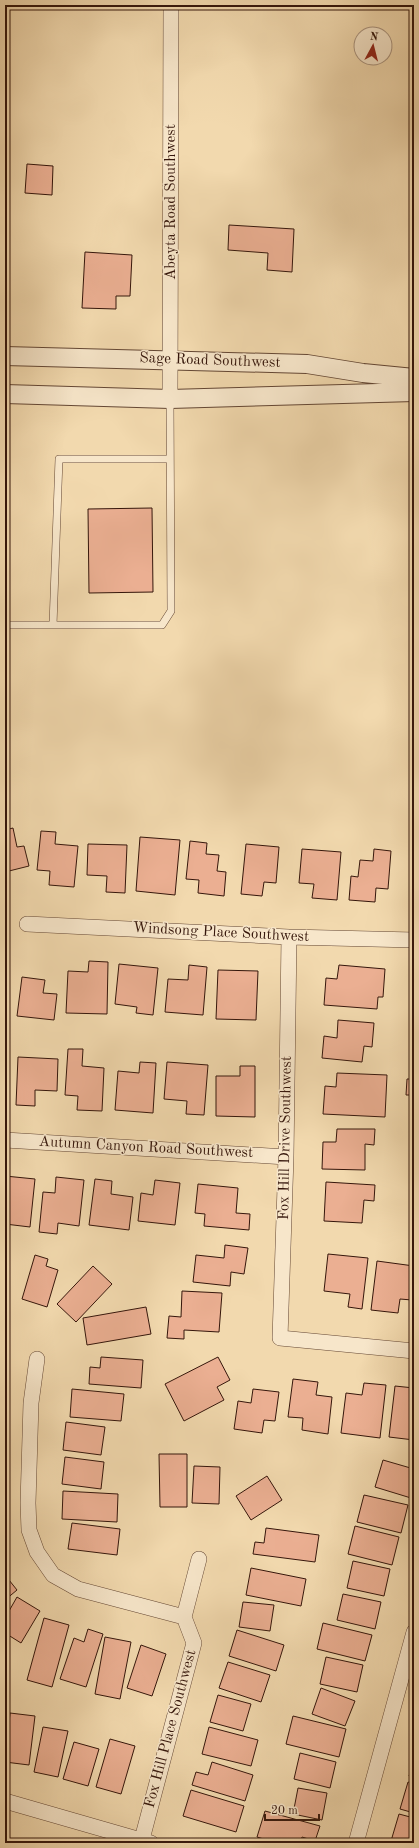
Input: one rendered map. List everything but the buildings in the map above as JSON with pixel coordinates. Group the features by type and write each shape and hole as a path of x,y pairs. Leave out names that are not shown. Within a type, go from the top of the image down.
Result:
{"street":[{"name":"Abeyta Road Southwest","path":"170,399 171,5"},
{"name":"Sage Road Southwest","path":"5,356 307,364 363,373 414,378"},
{"path":"5,394 170,399 414,392"},
{"name":"Windsong Place Southwest","path":"27,924 289,937 414,940"},
{"name":"Fox Hill Drive Southwest","path":"289,937 286,1157 280,1338 414,1351"},
{"name":"Autumn Canyon Road Southwest","path":"5,1140 286,1157"},
{"path":"37,1359 31,1403 28,1503 30,1530 37,1552 53,1575 78,1589 184,1617 199,1559"},
{"name":"Fox Hill Place Southwest","path":"145,1842 194,1644 184,1617"},
{"path":"356,1843 414,1632"},
{"path":"5,1800 145,1842"}],"lane":[{"path":"5,625 162,625 171,610 170,399"},
{"path":"53,625 59,459 170,459"}]}
